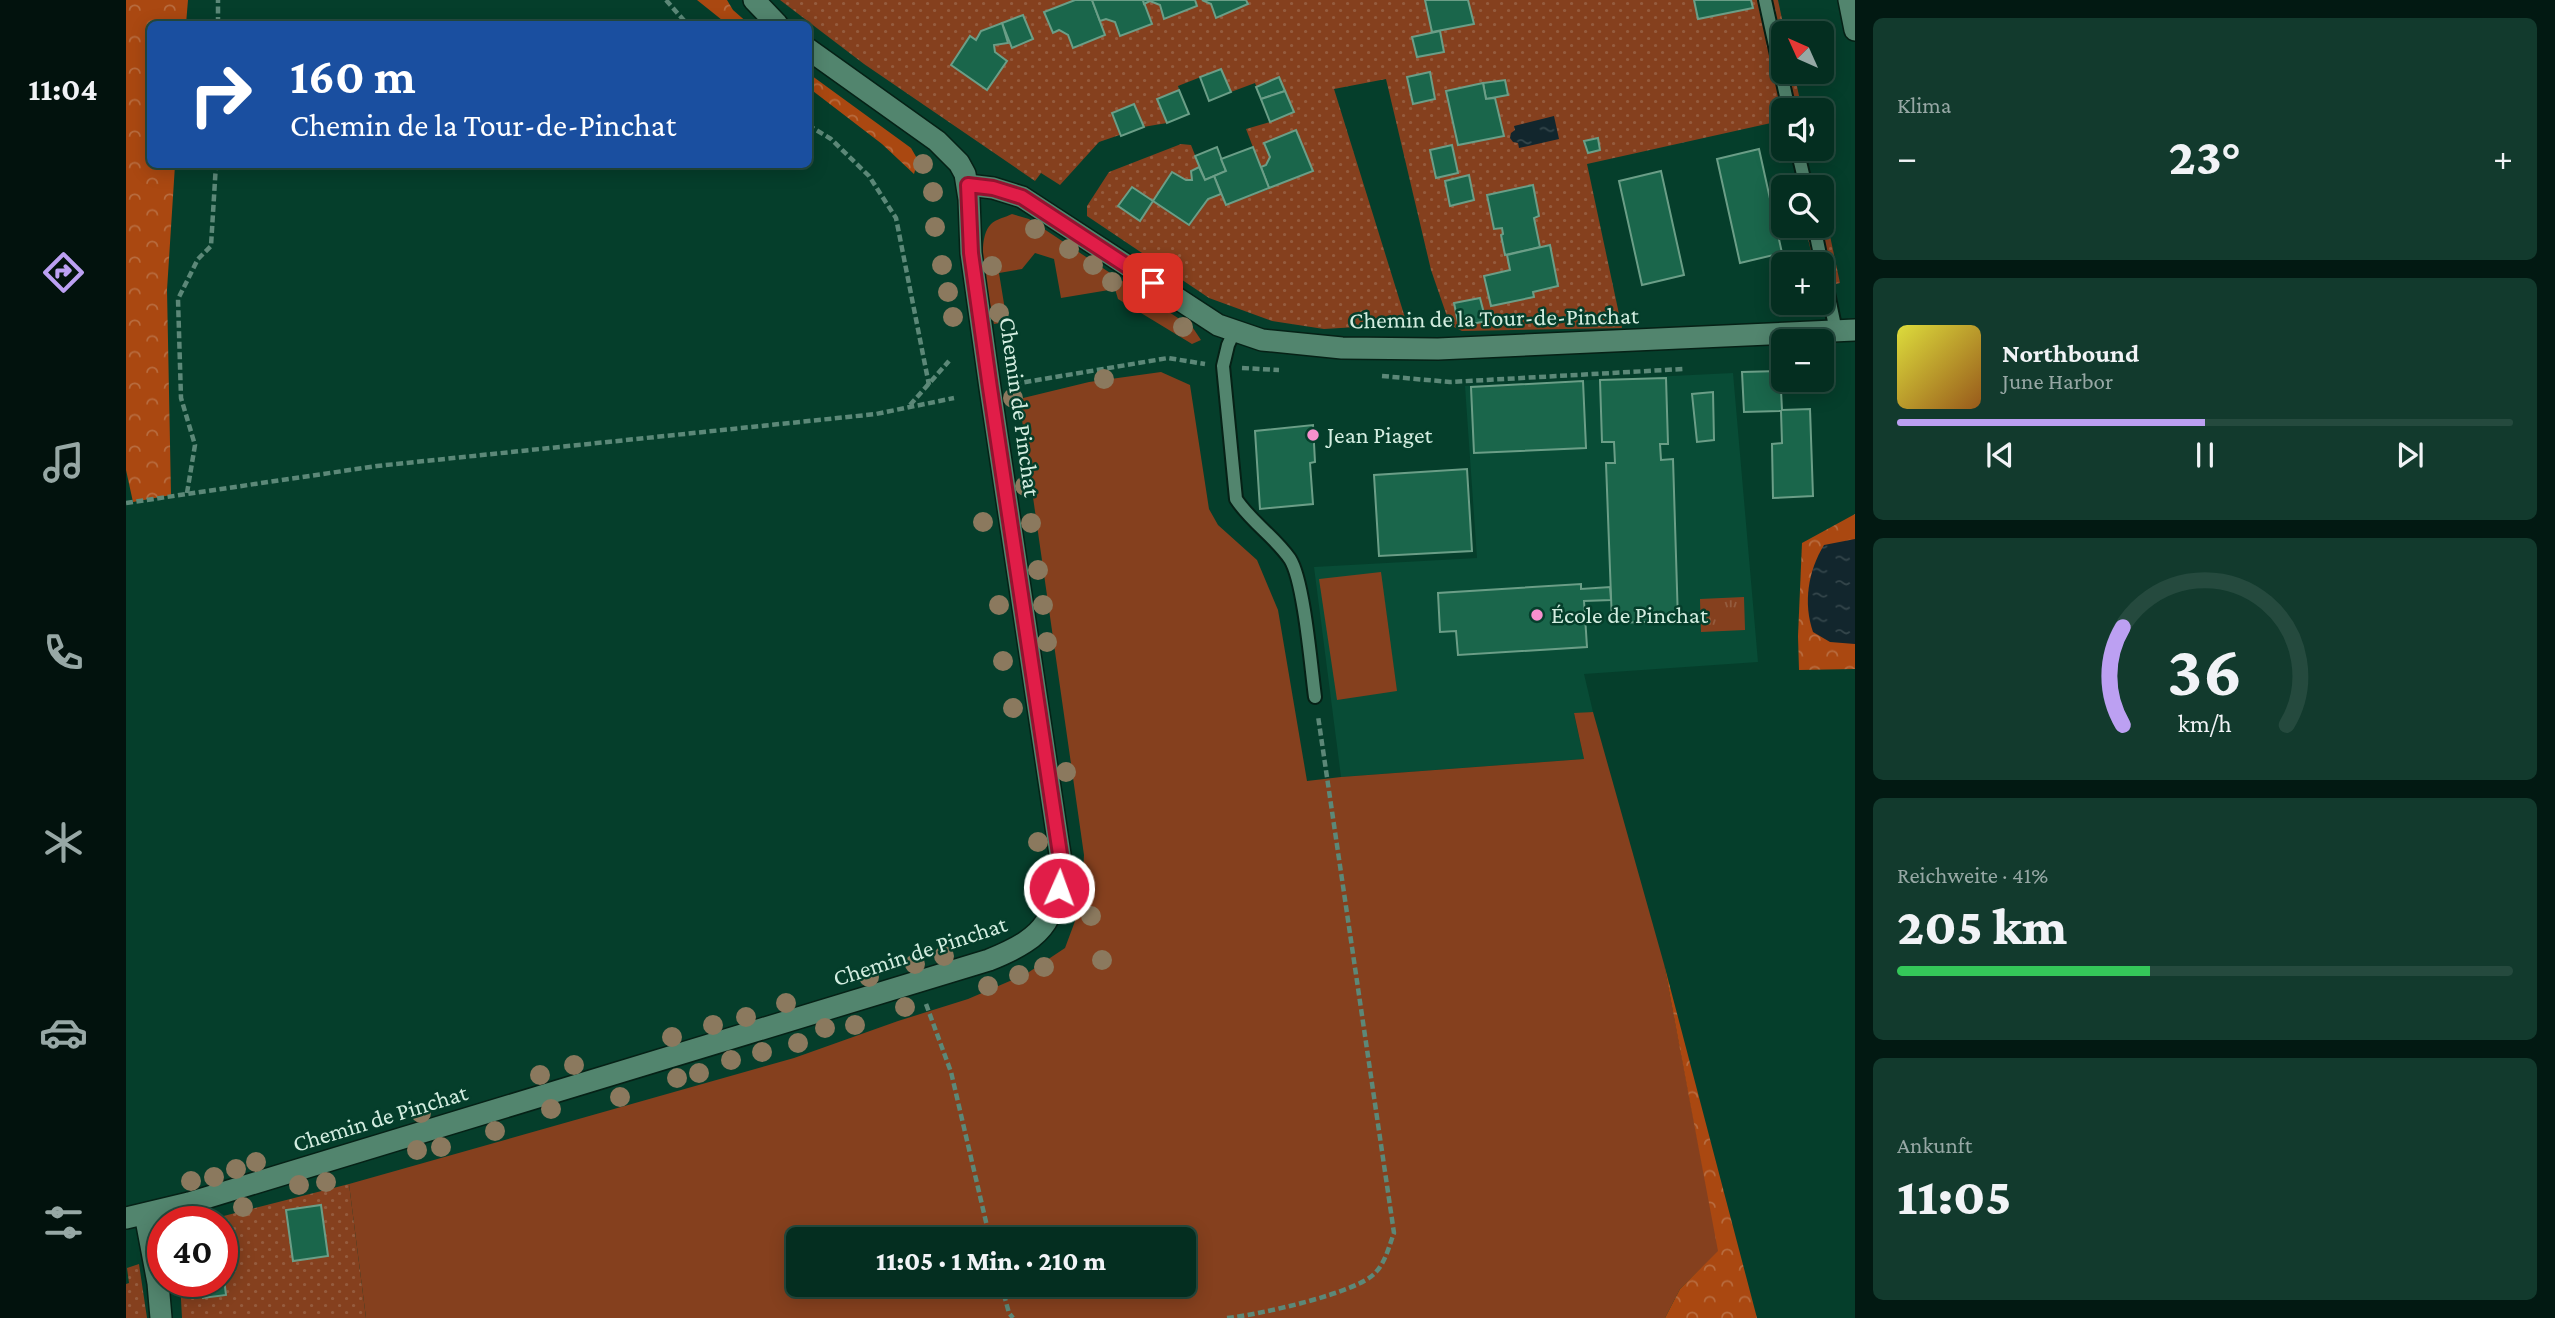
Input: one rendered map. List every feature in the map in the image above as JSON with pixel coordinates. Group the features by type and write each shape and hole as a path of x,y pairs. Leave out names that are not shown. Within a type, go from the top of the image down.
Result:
{"street":[{"path":"754,0 774,21"},
{"path":"1849,0 1855,30"},
{"name":"Chemin de Pinchat","path":"135,1216 297,1171 989,960 1023,945 1045,925 1059,888 1060,854 971,253 968,185 959,163 937,141 812,52"},
{"name":"Chemin de la Tour-de-Pinchat","path":"968,185 993,188 1022,197 1198,313 1234,332 1262,340 1342,348 1438,349 1845,331"},
{"path":"135,1216 158,1283 161,1318"}],"lane":[{"path":"1765,0 1786,98"},
{"path":"1818,238 1845,331"},
{"path":"1234,332 1223,366 1236,499 1242,509 1283,550 1297,575 1315,697"}],"path":[{"path":"218,0 218,21"},
{"path":"666,0 684,21"},
{"path":"812,127 831,139 869,176 896,218 929,385"},
{"path":"187,493 195,445 181,398 178,299 198,259 211,246 216,168"},
{"path":"1006,385 1168,358 1223,366"},
{"path":"909,406 949,361"},
{"path":"126,503 377,466 876,414 954,397"},
{"path":"1227,1318 1321,1299 1365,1280 1375,1274 1385,1258 1394,1233 1315,697"},
{"path":"918,982 951,1072 986,1227"},
{"path":"1005,1297 1013,1318"}],"shaded area":[{"name":"École de Pinchat","path":"1733,373 1758,662 1584,674 1593,712 1574,714 1584,759 1341,777 1314,567 1477,558 1465,386"}],"green space":[{"path":"126,0 188,0 186,21 147,21 147,168 175,168 167,290 171,495 133,502 126,470"},
{"path":"697,0 727,0 733,10 746,21 723,21"},
{"path":"780,0 1778,0 1782,21 1771,21 1771,84 1797,84 1799,98 1771,98 1771,123 1587,164 1622,328 1462,331 1450,325 1431,270 1386,79 1334,89 1407,324 1324,329 1272,321 1209,298 1087,216 1087,206 1109,172 1181,144 1191,145 1205,180 1214,176 1226,205 1269,189 1246,129 1270,122 1255,83 1231,92 1221,69 1178,86 1179,90 1157,99 1167,123 1143,127 1099,142 1060,185 1041,173 1035,181 864,64 812,24 812,21 808,21"},
{"path":"812,76 911,148 918,160 914,174 882,144 812,90"},
{"path":"1012,214 1029,219 1193,328 1201,340 1192,344 1118,299 1115,289 1061,298 1054,259 1035,253 1022,269 999,273 1007,322 994,324 984,272 983,244 991,224"},
{"path":"1808,238 1830,238 1833,252 1811,252"},
{"path":"1834,255 1840,283 1834,284"},
{"path":"1161,372 1190,385 1209,509 1218,525 1257,560 1278,610 1307,781 1584,759 1574,713 1593,712 1664,964 1719,1251 1680,1289 1665,1318 366,1318 349,1184 794,1058 968,999 1026,974 1065,948 1081,905 1084,855 1019,399 1089,382"},
{"path":"1855,514 1855,669 1799,670 1802,543"},
{"path":"1381,572 1397,691 1337,700 1319,579"},
{"path":"1744,597 1745,630 1701,632 1700,599"},
{"path":"1664,964 1757,1318 1665,1318 1680,1289 1718,1251"},
{"path":"349,1184 366,1318 182,1318 181,1297 238,1297 238,1212"},
{"path":"139,1264 147,1318 126,1318 126,1284 129,1283 127,1268"}],"water":[{"path":"1554,116 1559,139 1519,148 1518,143 1510,138 1515,130 1514,126"},
{"path":"1855,539 1855,644 1830,642 1813,632 1808,610 1811,576 1824,545"}],"building":[{"path":"1075,0 1092,0 1105,35 1073,48 1068,35 1059,30 1053,33 1044,12"},
{"path":"1092,0 1143,0 1152,24 1120,36 1115,22 1106,19 1100,21"},
{"path":"1143,0 1195,0 1197,6 1164,19 1160,5 1150,1 1144,4"},
{"path":"1202,0 1246,0 1248,4 1216,18 1211,4"},
{"path":"1425,0 1468,0 1474,24 1432,32"},
{"path":"1694,0 1751,0 1753,8 1698,19"},
{"path":"1023,15 1033,39 1012,48 1002,23"},
{"path":"1002,23 1008,43 994,45 995,52 1007,61 987,90 951,65 970,36 976,40 981,31"},
{"path":"1440,31 1444,52 1417,57 1412,37"},
{"path":"1221,69 1231,92 1209,101 1200,77"},
{"path":"1430,72 1435,99 1413,104 1407,77"},
{"path":"1279,77 1285,91 1261,99 1256,87"},
{"path":"1505,80 1508,95 1486,99 1483,83"},
{"path":"1483,83 1486,99 1495,98 1504,136 1458,145 1446,91"},
{"path":"1179,90 1189,114 1167,123 1157,99"},
{"path":"1285,91 1294,112 1270,122 1261,99"},
{"path":"1134,104 1144,127 1121,136 1112,113"},
{"path":"1296,130 1313,171 1269,188 1261,167 1266,165 1270,157 1264,143"},
{"path":"1598,138 1600,150 1588,153 1584,141"},
{"path":"1452,145 1458,173 1436,178 1430,150"},
{"path":"1217,147 1226,171 1205,180 1195,156"},
{"path":"1253,147 1269,188 1226,205 1214,176 1226,171 1221,159"},
{"path":"1759,149 1771,203 1771,238 1779,238 1782,252 1771,252 1771,256 1740,263 1717,159"},
{"path":"1199,167 1205,180 1214,176 1221,194 1208,199 1189,225 1153,201 1172,172 1186,180 1192,180 1191,171"},
{"path":"1661,171 1684,275 1642,285 1619,181"},
{"path":"1469,175 1474,200 1450,206 1445,181"},
{"path":"1533,185 1539,216 1534,218 1540,247 1505,255 1502,228 1494,229 1487,195"},
{"path":"1132,187 1153,201 1140,221 1118,206"},
{"path":"1550,245 1558,286 1533,292 1534,297 1491,306 1484,276 1510,270 1507,255"},
{"path":"1480,298 1486,321 1459,327 1454,303"},
{"path":"1771,371 1771,392 1781,392 1782,410 1810,409 1813,496 1773,498 1772,444 1782,443 1781,411 1744,412 1742,372"},
{"path":"1666,378 1668,444 1660,444 1661,460 1673,459 1678,621 1612,623 1606,463 1615,463 1614,442 1602,442 1600,380"},
{"path":"1583,381 1586,448 1474,453 1471,387"},
{"path":"1713,392 1714,440 1697,442 1692,394"},
{"path":"1313,425 1315,462 1310,463 1313,504 1260,509 1255,431"},
{"path":"1467,469 1472,551 1379,556 1374,475"},
{"path":"1581,584 1581,589 1610,587 1611,600 1584,601 1587,647 1458,655 1456,631 1440,632 1438,593"},
{"path":"321,1205 328,1256 293,1261 286,1210"}],"place":[{"name":"Jean Piaget","path":"1313,435"},
{"name":"École de Pinchat","path":"1537,615"}],"route":[{"path":"1059,888 1060,854 971,253 968,185 1008,191 1022,197 1153,283"}]}
